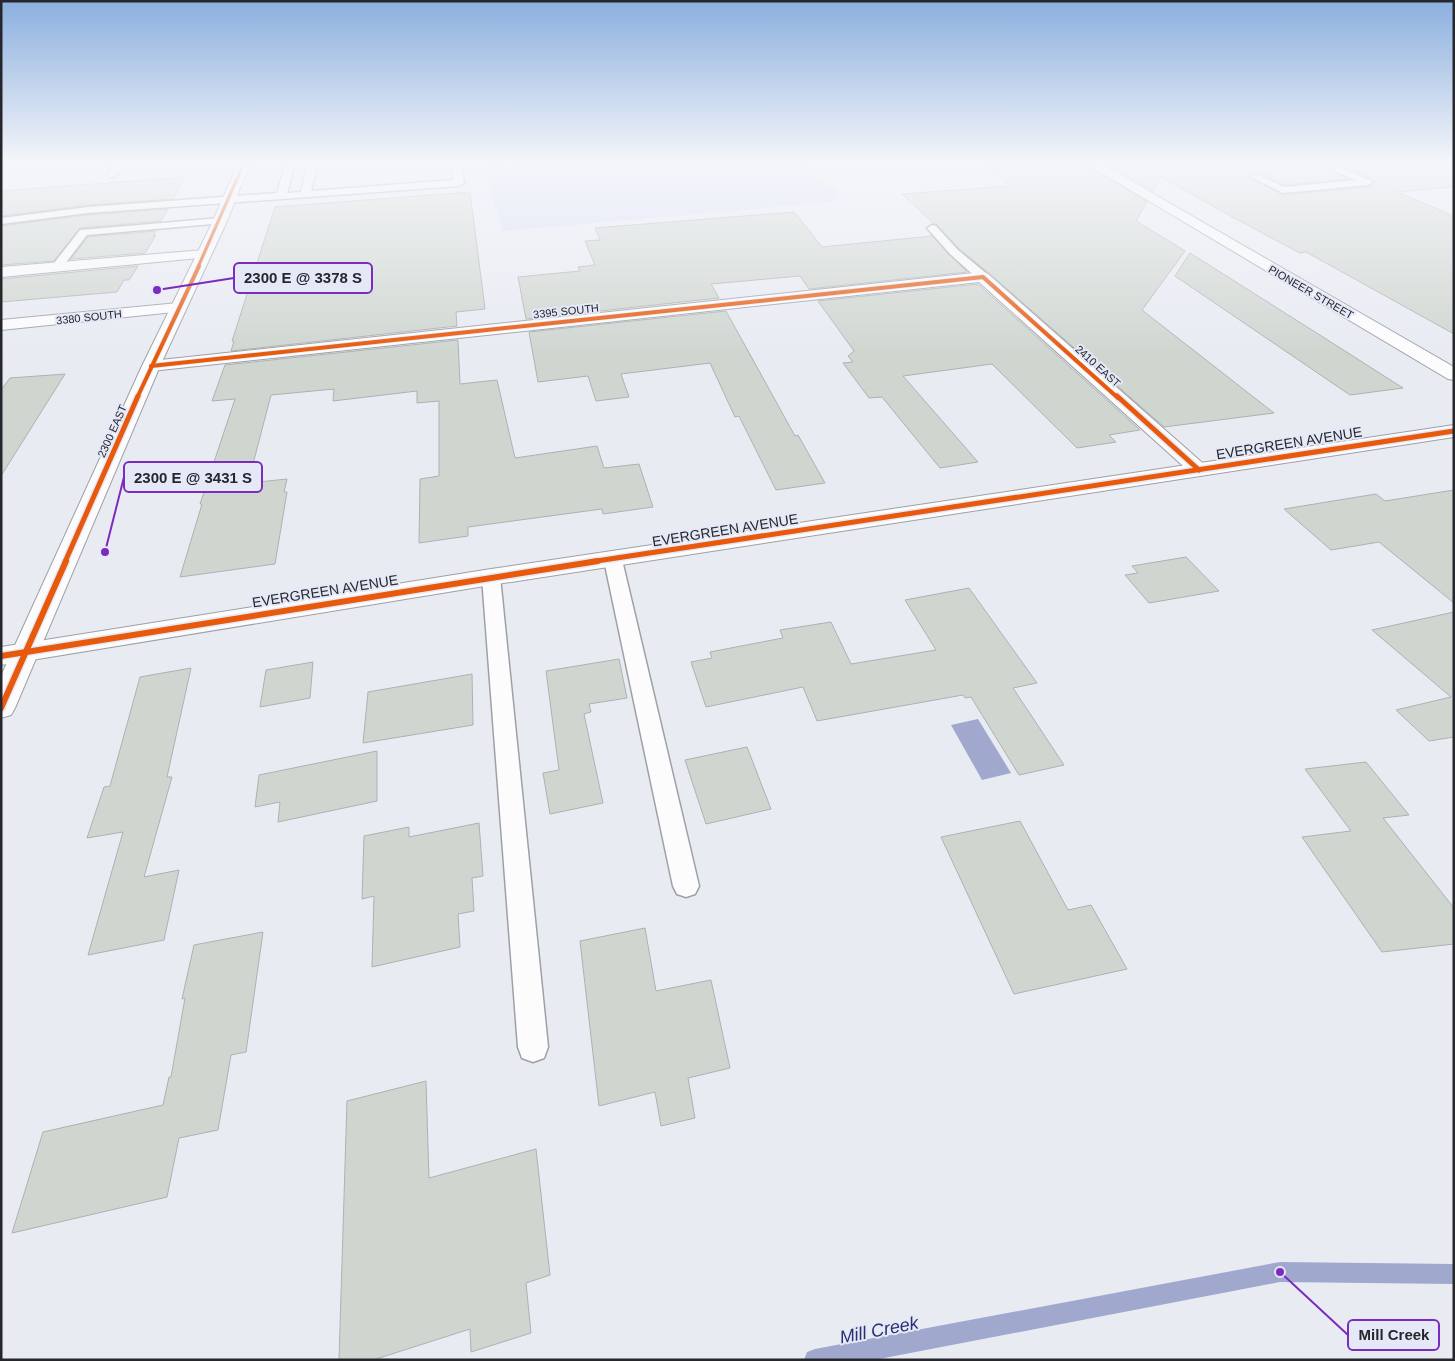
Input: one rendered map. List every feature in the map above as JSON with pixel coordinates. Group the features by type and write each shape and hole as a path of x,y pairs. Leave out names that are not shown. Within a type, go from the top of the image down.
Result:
{"street":[{"name":"2300 EAST","path":"1,708 13,655 217,227"},
{"name":"PIONEER STREET","path":"1200,227 1454,375"},
{"path":"1,272 204,254"},
{"name":"3395 SOUTH","path":"151,366 983,277"},
{"name":"2410 EAST","path":"983,277 1199,470"},
{"name":"3380 SOUTH","path":"1,326 178,308"},
{"name":"EVERGREEN AVENUE","path":"13,655 491,577 613,560 1454,430"}],"lane":[{"path":"57,267 84,232 152,227"},
{"path":"932,228 954,252 983,277"},
{"path":"613,560 686,886"},
{"path":"491,577 533,1047"}],"shaded area":[{"path":"502,227 554,227 503,231"},
{"path":"978,719 1011,773 982,780 951,725"}],"building":[{"path":"1,227 97,227 80,228 54,261 1,265"},
{"path":"269,227 474,227 485,309 456,312 457,326 231,351 234,341 232,341"},
{"path":"806,227 822,247 932,236 967,272 809,289 800,276 711,284 719,298 526,319 518,277 580,271 578,267 595,265 585,241 600,240 595,228"},
{"path":"938,227 1145,227 1185,251 1142,310 1274,413 1164,427 989,273 959,249"},
{"path":"1250,227 1454,227 1454,334 1306,252 1300,253"},
{"path":"156,231 153,236 156,235 145,253 71,259 88,237"},
{"path":"1190,253 1403,388 1350,395 1175,276"},
{"path":"138,266 129,280 124,280 117,292 1,302 1,279"},
{"path":"978,284 1140,430 1109,435 1116,442 1077,448 992,364 903,376 978,462 940,468 882,397 869,398 843,363 853,362 848,356 854,351 818,301"},
{"path":"726,311 795,436 798,435 825,483 776,490 739,416 735,417 710,363 621,374 629,397 596,401 588,376 538,382 529,332"},
{"path":"458,340 460,384 497,380 515,458 597,446 604,468 639,464 653,507 603,514 602,509 468,527 468,536 419,543 420,479 439,476 439,401 417,403 417,391 333,401 334,389 271,395 248,483 287,479 284,492 287,492 275,564 180,577 202,504 200,504 235,399 212,401 225,365"},
{"path":"65,374 1,476 1,390 10,378"},
{"path":"1454,490 1454,603 1379,542 1331,550 1284,509 1376,494 1385,501"},
{"path":"1186,557 1219,591 1149,603 1125,575 1138,573 1132,566"},
{"path":"969,588 1037,683 1013,688 1064,765 1019,775 971,697 965,698 963,695 817,721 803,687 706,707 691,662 712,658 710,652 783,638 780,630 831,622 851,664 936,650 905,600"},
{"path":"1454,612 1454,737 1429,741 1396,710 1451,697 1372,630"},
{"path":"619,659 627,698 589,704 591,712 584,714 603,803 550,814 543,773 559,770 546,671"},
{"path":"313,662 310,698 260,707 266,670"},
{"path":"191,668 167,777 172,777 144,877 179,870 164,940 88,955 123,832 87,838 104,787 110,786 140,677"},
{"path":"472,674 473,725 363,743 368,692"},
{"path":"747,747 771,809 706,824 685,760"},
{"path":"377,751 377,801 278,822 280,802 255,807 259,775"},
{"path":"1366,762 1409,815 1383,818 1454,908 1454,944 1382,952 1302,837 1351,831 1305,769"},
{"path":"1020,821 1068,910 1091,905 1127,969 1014,994 941,837"},
{"path":"479,823 483,876 472,878 474,911 458,914 460,947 372,967 374,896 362,899 364,836 409,827 409,837"},
{"path":"645,928 656,991 711,980 730,1068 688,1078 695,1118 661,1126 655,1092 599,1106 580,941"},
{"path":"263,932 246,1052 231,1055 218,1130 179,1138 167,1197 12,1233 43,1132 163,1105 169,1077 171,1077 185,998 182,999 194,945"},
{"path":"426,1081 429,1178 536,1149 550,1275 526,1283 531,1333 471,1352 470,1329 373,1360 339,1360 347,1101"}],"waterway":[{"name":"Mill Creek","path":"815,1360 1280,1272 1454,1274"}],"cycle path":[{"path":"1,708 151,366 217,227"},
{"path":"151,366 983,277 1199,470"},
{"path":"1,656 491,577 1454,431"}],"place":[{"name":"2300 E @ 3378 S","path":"157,290"},
{"name":"2300 E @ 3431 S","path":"105,552"},
{"name":"Mill Creek","path":"1280,1272"}]}
